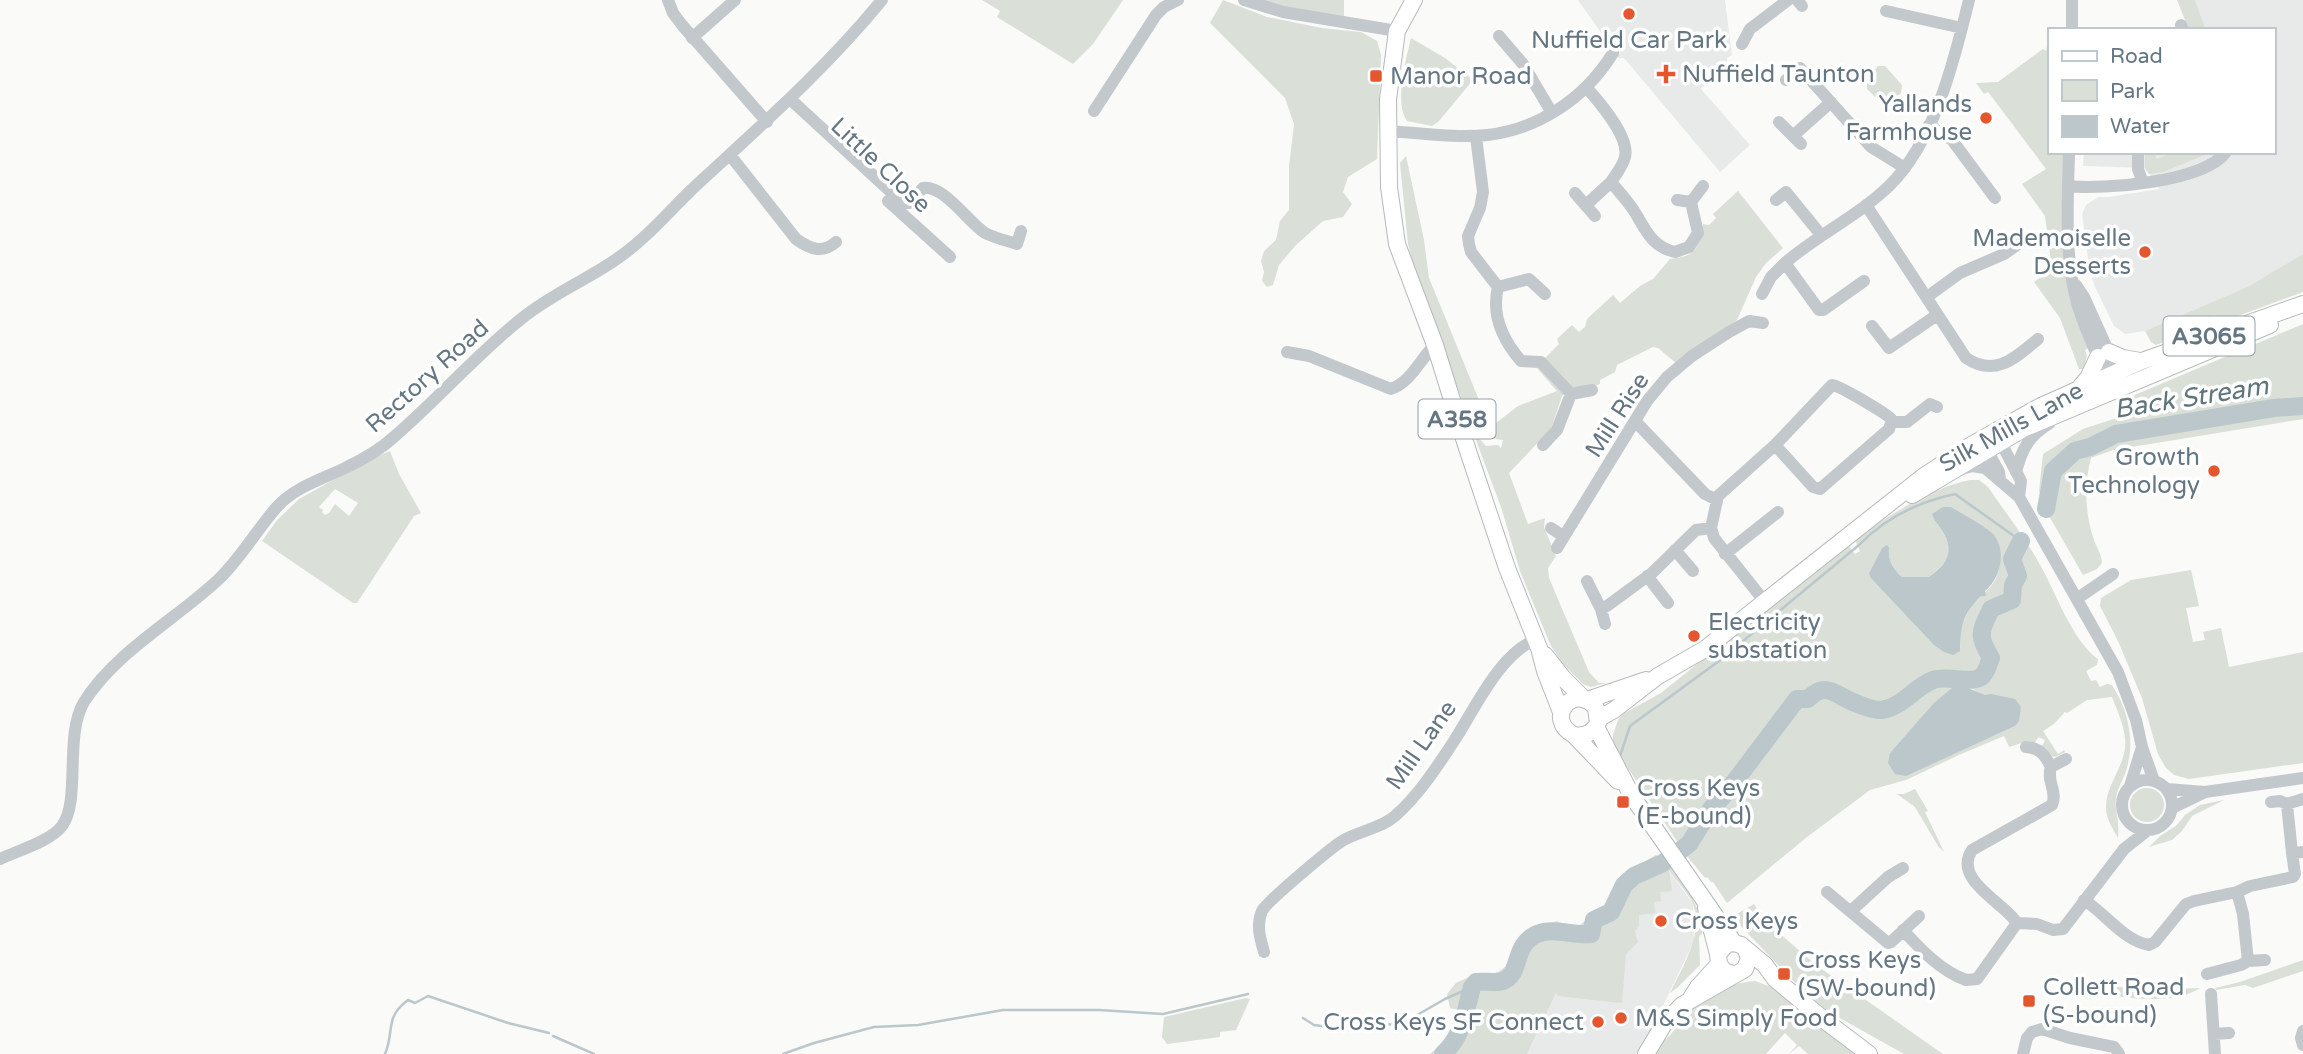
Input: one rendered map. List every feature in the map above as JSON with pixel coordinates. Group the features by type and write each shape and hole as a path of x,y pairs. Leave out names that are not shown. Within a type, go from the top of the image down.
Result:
{"main road":[{"name":"A358","path":"1414,0 1397,31 1391,67 1389,187 1397,244 1435,345 1503,556 1538,644 1561,712 1563,726 1629,791"},
{"name":"Silk Mills Lane","path":"1884,508 1951,473 1991,441 2078,405 2142,361 2303,307"},
{"name":"Silk Mills Lane","path":"1597,723 1658,676 1705,649 1924,476 1991,441 2080,387 2115,381 2283,320 2303,307"},
{"path":"2080,387 2104,355 2142,361"},
{"name":"A358","path":"1538,644 1563,678 1596,708 1597,723 1629,791 1704,902 1740,946"},
{"name":"Silk Mills Lane","path":"1585,699 1658,676"},
{"path":"1561,712 1569,701 1585,699"},
{"path":"1574,735 1586,735 1597,723"},
{"name":"A358","path":"1704,902 1718,959"},
{"path":"1689,1000 1724,946 1740,946 1765,965 1776,979 1828,1023 1869,1054"},
{"path":"1646,1054 1664,1024 1676,1011 1689,1000 1738,972 1748,961 1740,946"},
{"path":"1718,959 1724,971 1776,979"}],"street":[{"path":"668,0 677,20 767,122"},
{"path":"692,38 735,0"},
{"name":"Rectory Road","path":"0,859 52,835 62,826 70,801 78,716 93,690 121,660 221,577 246,550 279,505 314,481 362,459 394,438 518,321 550,298 620,257 767,122 843,47 882,0"},
{"path":"1094,111 1156,15 1164,7 1178,0"},
{"path":"1244,0 1283,12 1397,31"},
{"path":"1742,44 1745,25 1788,0"},
{"path":"1762,294 1770,277 1785,263 1889,187 1905,168 1929,125 1944,89 1969,0"},
{"path":"2072,0 2072,28"},
{"path":"1886,11 1962,28"},
{"path":"1499,36 1516,55 1552,113"},
{"path":"1388,131 1476,136 1519,130 1552,113 1587,88 1613,53"},
{"path":"1507,65 1516,55"},
{"path":"1786,80 1800,68 1871,147 1905,168"},
{"path":"1586,205 1611,182 1625,157 1625,147 1617,129 1587,88"},
{"path":"787,101 902,203 909,203 923,188 931,187 985,233 1017,244 1021,231"},
{"name":"Little Close","path":"787,101 860,177 950,257"},
{"path":"1779,122 1798,140 1830,102"},
{"path":"1929,125 1952,140 1991,192 1976,195"},
{"path":"1476,136 1483,192 1480,208 1468,236 1469,244 1471,252 1498,287"},
{"path":"2069,154 2068,236 2073,281 2084,297 2115,381"},
{"path":"2138,154 2138,169 2143,183"},
{"path":"2068,186 2097,188 2143,183 2190,173 2222,159 2225,154"},
{"path":"730,155 796,239 808,248 820,250 836,242"},
{"path":"1611,182 1651,238 1666,250 1679,252 1694,241 1698,233 1691,202 1703,186"},
{"path":"1786,192 1821,235"},
{"path":"1575,193 1595,216"},
{"path":"1677,200 1691,202"},
{"path":"1866,205 1959,351 1972,362 1978,365 2016,365 2038,339"},
{"path":"1927,297 1960,273 2008,258 2024,240"},
{"path":"1785,263 1819,310 1861,288"},
{"path":"1498,287 1530,274 1545,294"},
{"path":"1498,287 1495,300 1496,317 1511,350 1521,361 1541,362 1571,394"},
{"path":"1872,326 1892,353 1937,315"},
{"name":"Mill Rise","path":"1551,528 1560,542 1647,401 1667,377 1692,356 1729,332 1749,321 1763,323"},
{"path":"1287,352 1309,356 1391,389 1400,386 1435,345"},
{"path":"1765,602 1714,538 1711,528 1720,494 1775,445 1832,384 1885,412 1893,422"},
{"path":"1571,394 1592,390"},
{"path":"1543,445 1557,430 1571,394"},
{"path":"1893,422 1907,422 1930,404 1937,407"},
{"path":"2016,472 2025,444 2042,428 2078,405"},
{"path":"1635,421 1703,492 1717,500"},
{"path":"1775,445 1813,487 1820,489 1889,429 1893,422"},
{"path":"1557,430 1567,440"},
{"path":"1991,441 2021,481 2019,496"},
{"path":"1991,441 2001,480"},
{"path":"1951,473 1972,466 1986,468 2019,496 2118,672 2154,781"},
{"path":"1725,554 1778,512"},
{"path":"1601,609 1619,599 1647,576 1696,530 1711,528"},
{"path":"1675,550 1693,571"},
{"path":"2078,598 2113,574"},
{"path":"1647,576 1668,603"},
{"path":"1587,581 1601,609 1605,624"},
{"name":"Mill Lane","path":"1264,952 1258,925 1263,908 1342,841 1393,818 1436,768 1474,704 1495,677 1521,647 1538,644"},
{"path":"2017,923 2009,911 1998,906 1979,888 1968,866 1968,856 1972,850 2052,805 2054,795 2049,778 2051,767 2043,753 2026,747"},
{"path":"2142,747 2130,786 2122,800 2122,808 2129,822 2148,830"},
{"path":"2051,767 2066,759"},
{"path":"2166,789 2205,792 2303,778"},
{"path":"2130,786 2141,780 2154,781 2166,789 2172,808"},
{"path":"1903,930 1929,957 1961,978 1971,981 1981,975 2017,923 2037,924 2053,930 2063,929 2124,849 2148,830 2164,823 2172,808 2205,792"},
{"path":"2271,802 2280,801 2287,804 2303,799"},
{"path":"2084,900 2122,931 2149,945 2155,942 2186,904 2293,877 2298,852 2287,804"},
{"path":"2124,849 2129,822"},
{"path":"1852,910 1888,877 1903,868"},
{"path":"1827,892 1852,910 1884,941 1892,942 1919,916"},
{"path":"2237,892 2243,914 2248,961"},
{"path":"2207,974 2248,961 2265,960"},
{"path":"2211,994 2215,1054"},
{"path":"2024,1054 2027,1038 2032,1032 2042,1029 2113,1047 2119,1054"},
{"path":"2303,1031 2303,1045"},
{"path":"2214,1034 2229,1033"}],"shaded area":[{"path":"1578,0 1725,0 1732,55 1701,89 1750,145 1720,172 1624,58 1619,58"},
{"path":"2195,0 2303,0 2303,254 2247,287 2145,331 2125,334 2114,326 2095,287 2090,272 2082,214 2086,205 2098,197 2159,189 2145,168 2083,166 2084,154 2275,154 2275,28 2205,28"},
{"path":"1668,869 1693,904 1694,941 1662,1008 1636,1054 1527,1054 1556,993"}],"green space":[{"path":"982,0 1123,0 1093,44 1073,64 997,17 1000,11"},
{"path":"1223,0 1267,17 1322,28 1361,32 1377,41 1381,55 1377,159 1348,177 1343,192 1352,204 1343,217 1323,221 1296,245 1279,265 1273,285 1267,287 1262,281 1264,272 1261,261 1264,251 1276,240 1280,221 1289,210 1289,166 1294,124 1285,98 1210,23"},
{"path":"1255,0 1344,0 1344,16 1302,13"},
{"path":"2177,0 2195,0 2205,28 2188,28"},
{"path":"1411,38 1445,58 1473,80 1432,126 1407,121 1403,113 1402,81"},
{"path":"2048,40 2048,154 2064,154 2063,227 2090,347 2085,350 2087,356 2084,369 2079,369 2060,318 2034,282 2052,269 2045,216 2022,184 2046,169 1988,92 1984,94 1976,83 1998,82 2043,49 2046,51"},
{"path":"1878,66 1885,66 1902,85 1901,93 1887,105 1883,105 1867,89 1867,77"},
{"path":"2145,154 2155,154 2157,159 2169,154 2207,154 2163,172 2149,174 2145,168"},
{"path":"1406,156 1424,240 1429,278 1488,422 1496,423 1518,406 1557,391 1536,367 1559,344 1557,339 1572,325 1579,332 1585,327 1587,319 1613,295 1620,303 1653,279 1670,259 1686,256 1695,250 1703,224 1709,225 1716,218 1713,214 1738,191 1783,248 1766,263 1756,277 1737,320 1677,364 1653,347 1617,365 1615,372 1600,380 1600,384 1583,389 1570,388 1562,396 1551,429 1509,473 1528,524 1545,518 1544,527 1556,556 1548,568 1549,578 1589,672 1599,683 1606,683 1591,687 1583,684 1562,663 1550,644 1520,571 1502,510 1473,432 1486,446 1498,445 1501,448 1503,440 1487,438 1469,419 1415,272 1408,244 1400,163"},
{"path":"2303,254 2303,292 2219,323 2214,315 2188,332 2156,345 2145,331 2247,287"},
{"path":"2303,324 2303,419 2113,450 2091,458 2086,487 2087,508 2090,527 2102,563 2097,569 2083,575 2049,516 2039,491 2043,454 2083,429 2126,415 2131,408 2129,398 2137,394"},
{"path":"390,451 399,474 421,513 414,516 357,603 353,603 262,541 277,520 299,499","holes":["335,489 358,503 349,516 335,504 325,515 319,507"]},
{"path":"1979,480 1988,487 2033,553 2072,628 2098,659 2097,665 2086,671 2091,681 2096,680 2100,687 2112,685 2118,695 2129,728 2130,751 2116,797 2118,838 2108,820 2106,808 2109,791 2125,748 2123,728 2112,697 2087,700 2065,712 2043,731 2058,754 2064,750 2065,752 2056,757 2051,756 2042,746 2045,740 2038,737 2035,743 2028,741 2009,747 2004,736 1906,780 1870,790 1807,837 1727,903 1713,882 1705,878 1687,856 1613,746 1618,720 1623,714 1661,693 1706,657 1711,662 1716,658 1712,654 1845,547 1849,546 1855,554 1860,551 1855,540 1867,531 1910,504 1956,483","holes":["1933,518 1998,545 1998,573 1963,623 1960,651 1870,577 1869,573 1882,548 1889,549 1892,565 1902,577 1929,577 1944,562 1949,549 1945,536","1967,686 1985,696 2015,726 1906,775 1899,774 1890,753 1908,733"]},
{"path":"2191,570 2199,606 2186,608 2193,642 2205,640 2203,632 2221,628 2229,667 2303,652 2303,763 2189,779 2174,775 2166,768 2158,754 2142,698 2100,606 2101,598 2131,580"},
{"path":"2147,788 2159,793 2164,805 2159,817 2147,822 2135,817 2130,805 2135,793"},
{"path":"1915,789 1928,811 1925,812 1944,852 1915,807 1897,794"},
{"path":"2224,800 2192,816 2172,840 2149,847 2200,805"},
{"path":"1656,855 1668,868 1671,866 1682,881 1705,929 1699,937 1700,965 1677,988 1670,993 1691,949 1696,913 1690,898 1669,870 1672,891 1660,892 1661,901 1654,902 1655,913 1639,915 1639,926 1635,931 1638,942 1626,954 1622,1003 1558,996 1556,993 1527,1054 1430,1054 1448,1039 1459,1010 1450,1008 1447,994 1456,983 1471,976 1489,976 1498,972 1509,964 1519,945 1556,921 1576,928 1596,911 1610,904 1629,876 1641,864"},
{"path":"1754,904 1763,919 1816,965 1943,1054 1904,1054 1829,1012 1802,990 1732,917"},
{"path":"2303,960 2303,971 2253,988 2245,985 2215,988 2240,982"},
{"path":"1755,981 1771,987 1860,1054 1808,1054 1799,1046 1789,1054 1797,1045 1785,1033 1766,1054 1652,1054 1692,1009 1708,996 1740,983"},
{"path":"2075,981 2145,990 2200,988 2172,998 2137,998 2102,994 2064,984"},
{"path":"1250,999 1236,1030 1220,1032 1220,1037 1167,1044 1162,1037 1164,1017"}],"water":[{"path":"1943,507 1951,507 1994,535 2001,557 1995,580 1985,591 1986,596 1981,596 1966,615 1960,651 1953,655 1934,645 1869,573 1882,548 1887,545 1892,564 1902,577 1929,577 1935,573 1947,558 1949,547 1932,514"},
{"path":"1963,686 1985,695 2015,699 2021,707 2019,721 2015,726 1906,776 1895,774 1888,763 1890,753 1934,703 1952,688"}],"waterway":[{"name":"Back Stream","path":"2046,509 2053,471 2075,451 2116,434 2274,408 2303,406"},
{"path":"1620,756 1630,726 1719,661 1869,535 1903,512 1955,494 2021,541"},
{"name":"Back Stream","path":"1443,1054 1459,1031 1472,987 1476,982 1500,982 1509,977 1524,945 1537,934 1550,931 1591,934 1594,920 1611,912 1624,885 1634,876 1663,863 1689,844 1711,809 1797,699 1808,699 1816,692 1828,690 1861,705 1882,710 1896,705 1933,680 1972,680 1983,675 1991,658 1982,638 1982,629 1991,609 2012,600 2013,585 2018,576 2012,559 2021,541"},
{"path":"1963,689 1968,679"},
{"path":"1303,1018 1314,1025 1328,1027 1380,1026 1405,1022 1472,987"},
{"path":"783,1054 874,1027 918,1025 1003,1010 1099,1010 1163,1014 1248,994"},
{"path":"385,1054 396,1013 408,1000 415,1003 428,996 508,1023 549,1033"},
{"path":"553,1036 594,1054"}],"place":[{"name":"Nuffield Car Park","path":"1629,14"},
{"name":"Nuffield Taunton","path":"1666,74"},
{"name":"Manor Road","path":"1376,76"},
{"name":"Yallands Farmhouse","path":"1986,118"},
{"name":"Mademoiselle Desserts","path":"2145,252"},
{"name":"Growth Technology","path":"2214,471"},
{"name":"Electricity substation","path":"1694,636"},
{"name":"Cross Keys (E-bound)","path":"1623,802"},
{"name":"Cross Keys","path":"1661,921"},
{"name":"Cross Keys (SW-bound)","path":"1784,974"},
{"name":"Collett Road (S-bound)","path":"2029,1001"},
{"name":"M&S Simply Food","path":"1621,1018"},
{"name":"Cross Keys SF Connect","path":"1598,1022"}]}
